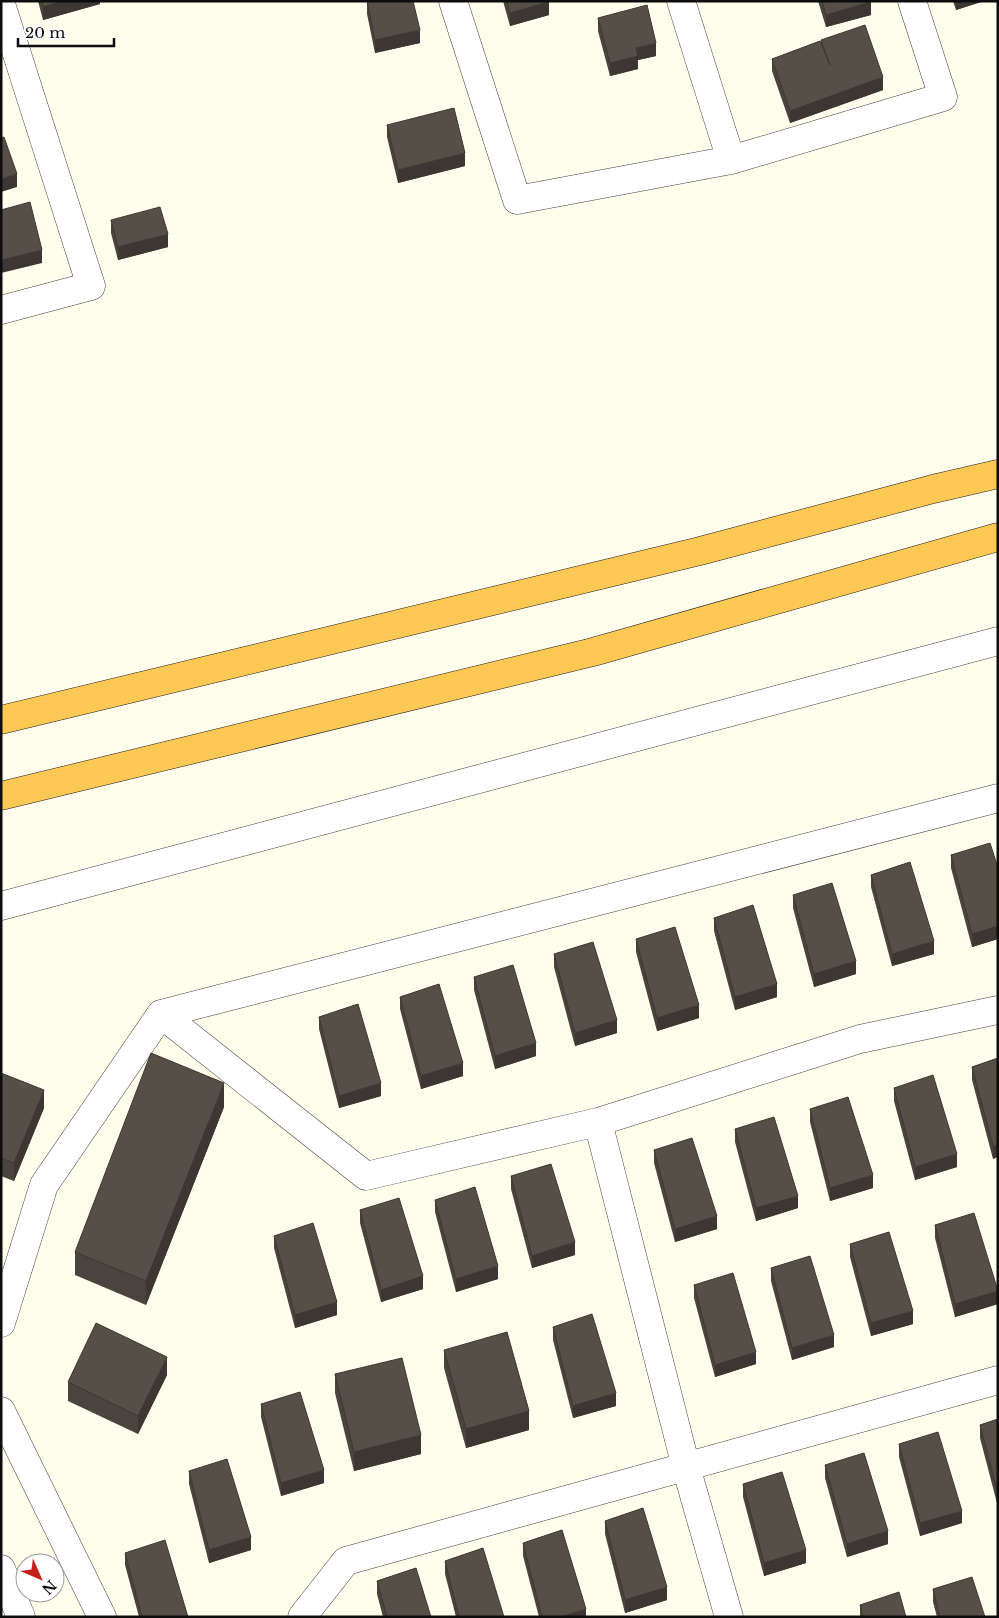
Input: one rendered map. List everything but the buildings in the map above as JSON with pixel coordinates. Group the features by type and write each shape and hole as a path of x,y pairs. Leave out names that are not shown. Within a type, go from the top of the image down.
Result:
{"highway":[{"path":"1,720 700,551 933,489 998,474"},
{"path":"1,796 593,652 998,537"}],"street":[{"path":"453,1 517,200 731,160 943,97 912,1"},
{"path":"681,1 731,160"},
{"path":"1,4 7,46 91,286 1,310"},
{"path":"1,906 998,641"},
{"path":"1,1324 44,1185 161,1014 998,798"},
{"path":"161,1014 366,1176 598,1122 860,1039 998,1010"},
{"path":"598,1122 686,1467 729,1617"},
{"path":"302,1617 346,1561 998,1380"},
{"path":"1,1412 102,1617"},
{"path":"1,1568 21,1617"}]}
